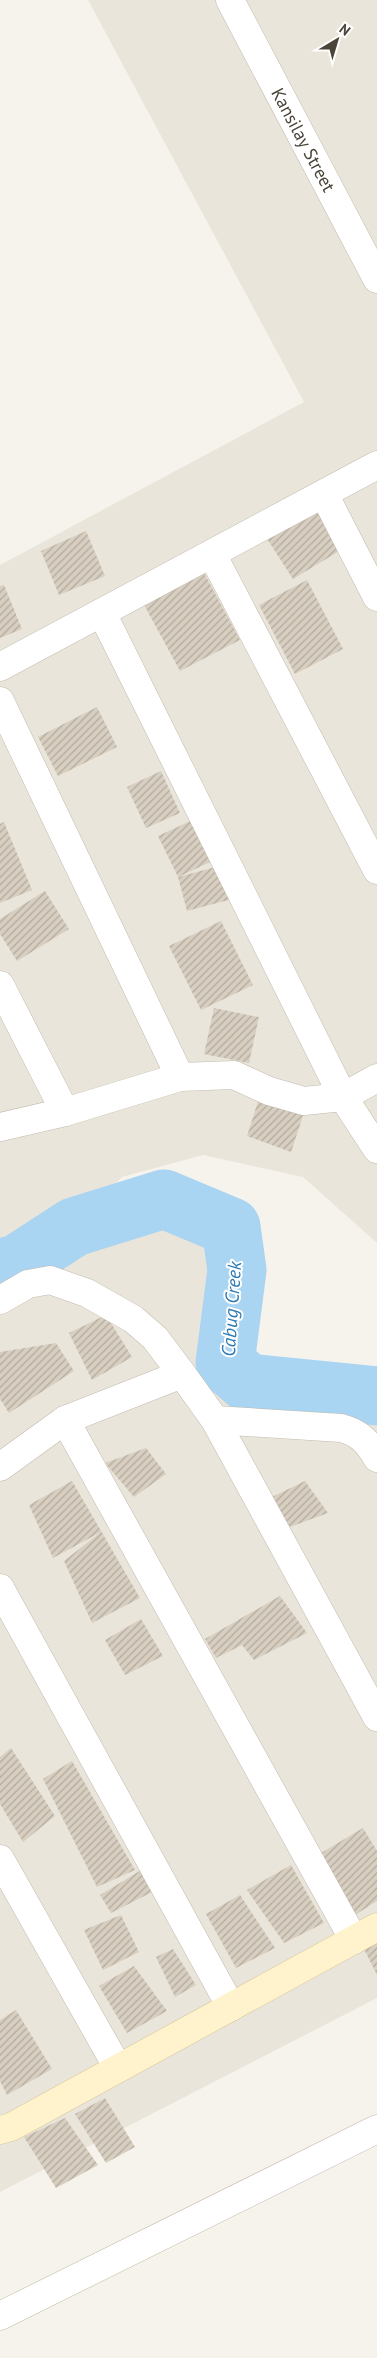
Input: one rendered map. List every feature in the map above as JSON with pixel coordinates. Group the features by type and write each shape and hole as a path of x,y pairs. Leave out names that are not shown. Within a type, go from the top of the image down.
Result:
{"street":[{"name":"Kansilay Street","path":"230,0 377,279"},
{"path":"0,667 377,465"},
{"path":"324,494 377,597"},
{"path":"212,554 377,870"},
{"path":"102,613 344,1097 377,1149"},
{"path":"0,701 180,1077"},
{"path":"0,985 65,1112"},
{"path":"0,1127 65,1112 180,1077 234,1075 269,1091 304,1102 344,1097 377,1078"},
{"path":"0,1300 28,1284 50,1280 87,1292 133,1319 155,1338 215,1420 377,1717"},
{"path":"0,1467 64,1420 182,1374"},
{"path":"64,1420 354,1940"},
{"path":"215,1420 341,1428 356,1432 368,1443 377,1458"},
{"path":"0,1588 231,2007"},
{"path":"0,1859 118,2068"},
{"path":"0,2130 11,2127 377,1927"},
{"path":"0,2316 377,2128"}],"shaded area":[{"path":"88,0 377,0 377,1243 303,1177 203,1155 122,1177 75,1226 164,1199 231,1227 237,1270 225,1363 248,1383 377,1396 377,1998 0,2192 0,565 304,402"}],"building":[{"path":"316,509 341,550 293,579 267,539"},
{"path":"86,531 105,576 59,595 41,551"},
{"path":"203,571 240,640 180,671 143,603"},
{"path":"307,580 343,649 295,674 259,605"},
{"path":"4,585 22,629 0,638 0,586"},
{"path":"97,707 117,747 58,776 38,737"},
{"path":"161,771 180,813 146,828 127,787"},
{"path":"201,816 221,857 178,877 158,836"},
{"path":"4,822 32,890 0,903 0,824"},
{"path":"223,865 232,899 187,911 178,877"},
{"path":"45,891 69,929 17,961 0,934 0,919"},
{"path":"221,921 253,985 201,1010 169,946"},
{"path":"214,1008 259,1017 249,1063 204,1054"},
{"path":"261,1092 306,1107 291,1152 247,1136"},
{"path":"106,1315 132,1357 92,1380 69,1333"},
{"path":"56,1343 74,1371 9,1413 0,1399 0,1352"},
{"path":"146,1448 166,1474 134,1497 105,1463"},
{"path":"72,1481 140,1598 92,1623 64,1561 101,1532 53,1558 29,1505"},
{"path":"305,1481 328,1513 290,1527 272,1497"},
{"path":"280,1596 307,1633 254,1660 242,1645 216,1658 205,1639"},
{"path":"141,1619 163,1656 125,1675 105,1640"},
{"path":"11,1748 55,1816 23,1842 0,1804 0,1757"},
{"path":"72,1761 135,1870 97,1887 43,1779"},
{"path":"363,1828 377,1851 377,1901 355,1915 321,1853"},
{"path":"291,1865 324,1923 284,1943 247,1890"},
{"path":"143,1869 156,1890 111,1913 100,1895"},
{"path":"240,1895 275,1948 236,1968 206,1914"},
{"path":"121,1915 139,1952 103,1970 84,1930"},
{"path":"377,1938 377,1975 362,1945"},
{"path":"173,1949 196,1985 175,1997 156,1957"},
{"path":"134,1966 167,2011 127,2033 99,1986"},
{"path":"16,2010 52,2069 7,2095 0,2081 0,2020"},
{"path":"105,2098 135,2147 106,2163 75,2114"},
{"path":"65,2118 98,2165 56,2188 24,2137"}],"waterway":[{"name":"Cabug Creek","path":"0,1268 17,1264 74,1227 164,1199 231,1227 237,1270 225,1363 248,1383 377,1396"}]}
